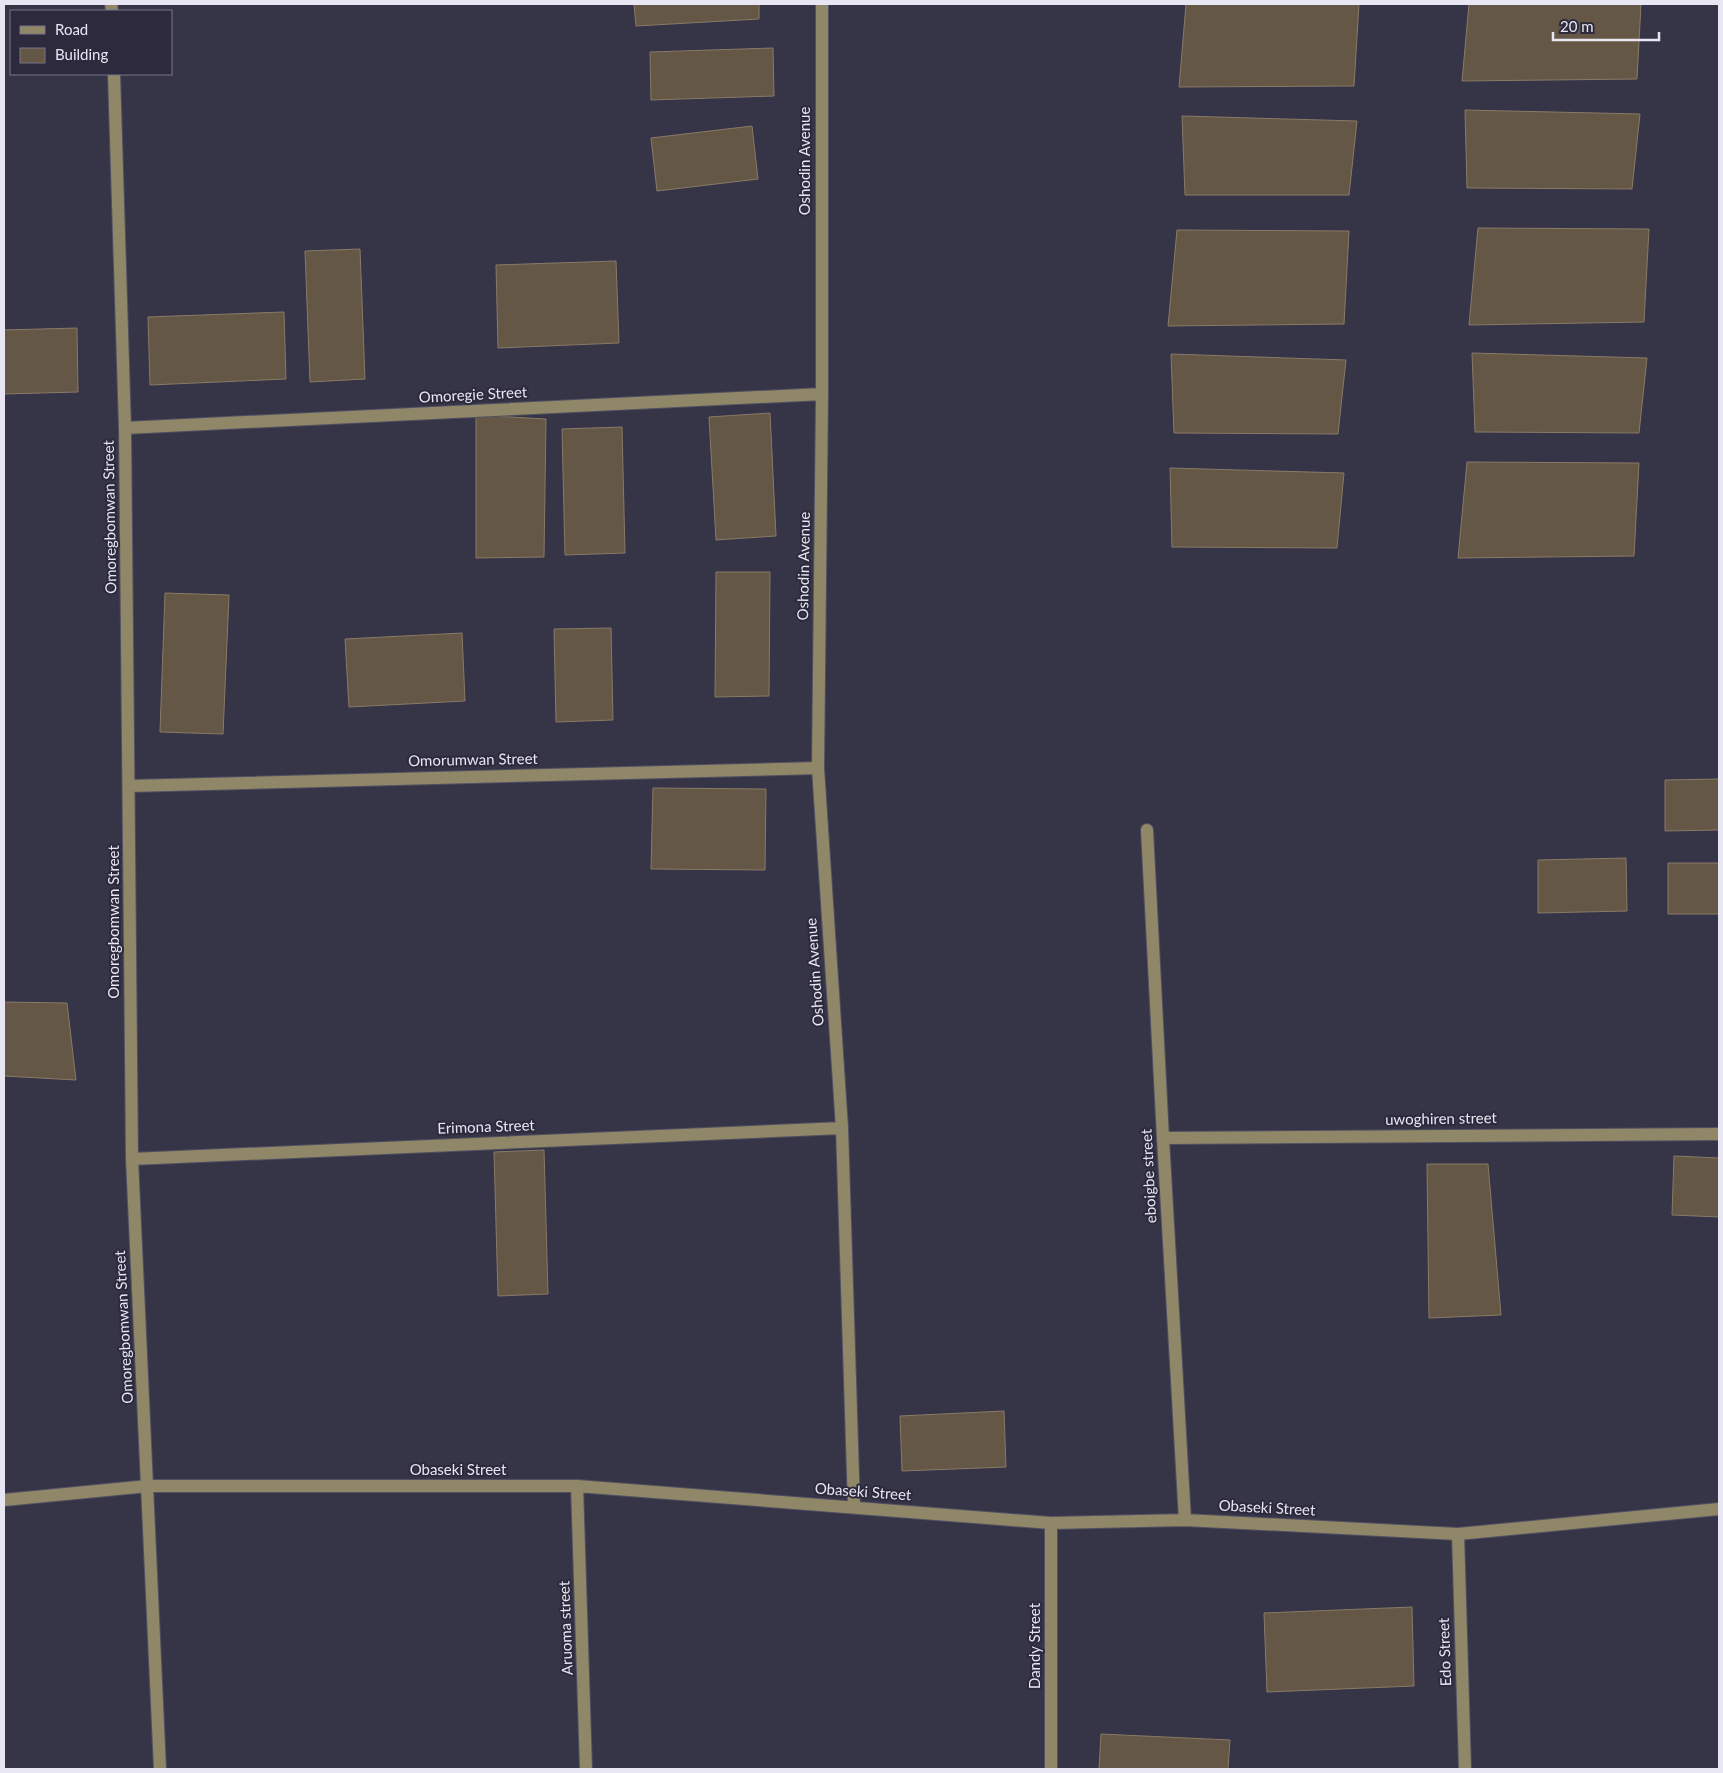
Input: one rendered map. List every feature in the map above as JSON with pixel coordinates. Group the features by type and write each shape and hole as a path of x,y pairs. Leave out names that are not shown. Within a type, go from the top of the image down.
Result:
{"street":[{"name":"Oshodin Avenue","path":"822,4 822,394 818,768 842,1128 854,1507"},
{"name":"Omoregbomwan Street","path":"114,75 125,428 132,1159 160,1769"},
{"name":"Omoregie Street","path":"125,428 822,394"},
{"name":"Omorumwan Street","path":"129,786 818,768"},
{"name":"eboigbe street","path":"1147,830 1185,1520"},
{"name":"Erimona Street","path":"132,1159 842,1128"},
{"name":"uwoghiren street","path":"1163,1138 1719,1134"},
{"name":"Obaseki Street","path":"4,1500 148,1486 577,1486 1051,1523 1185,1520 1458,1534 1719,1509"},
{"name":"Aruoma street","path":"577,1486 586,1769"},
{"name":"Dandy Street","path":"1051,1523 1051,1769"},
{"name":"Edo Street","path":"1458,1534 1465,1769"}],"building":[{"path":"634,4 759,4 759,19 636,26"},
{"path":"1186,4 1359,4 1354,86 1179,87"},
{"path":"1469,4 1641,4 1637,79 1462,81"},
{"path":"773,48 774,96 651,100 650,52"},
{"path":"1465,110 1640,114 1632,189 1467,188"},
{"path":"1182,116 1357,121 1349,195 1185,195"},
{"path":"752,126 758,179 657,191 651,138"},
{"path":"1478,228 1649,229 1644,322 1469,325"},
{"path":"1177,230 1349,231 1344,324 1168,326"},
{"path":"360,249 365,379 310,382 305,251"},
{"path":"616,261 619,343 498,348 496,265"},
{"path":"284,312 286,379 150,385 148,317"},
{"path":"77,328 78,392 4,394 4,330"},
{"path":"1472,353 1647,358 1639,433 1475,432"},
{"path":"1171,354 1346,360 1338,434 1174,433"},
{"path":"770,413 776,536 716,540 709,417"},
{"path":"476,415 546,419 544,557 476,558"},
{"path":"622,427 625,553 565,555 562,429"},
{"path":"1467,462 1639,463 1634,556 1458,558"},
{"path":"1170,468 1344,473 1337,548 1172,547"},
{"path":"716,572 770,572 769,696 715,697"},
{"path":"165,593 229,595 223,734 160,732"},
{"path":"611,628 613,720 556,722 554,629"},
{"path":"462,633 465,701 349,707 345,639"},
{"path":"1719,779 1719,830 1665,831 1665,780"},
{"path":"653,788 766,789 765,870 651,869"},
{"path":"1626,858 1627,911 1538,913 1538,860"},
{"path":"1668,863 1719,863 1719,914 1668,914"},
{"path":"4,1002 67,1003 76,1080 4,1076"},
{"path":"544,1150 548,1294 498,1296 494,1152"},
{"path":"1674,1156 1719,1158 1719,1217 1672,1215"},
{"path":"1427,1164 1488,1164 1501,1315 1429,1318"},
{"path":"1004,1411 1006,1467 902,1471 900,1416"},
{"path":"1412,1607 1414,1686 1267,1692 1264,1613"},
{"path":"1101,1734 1230,1740 1228,1769 1099,1769"}]}
